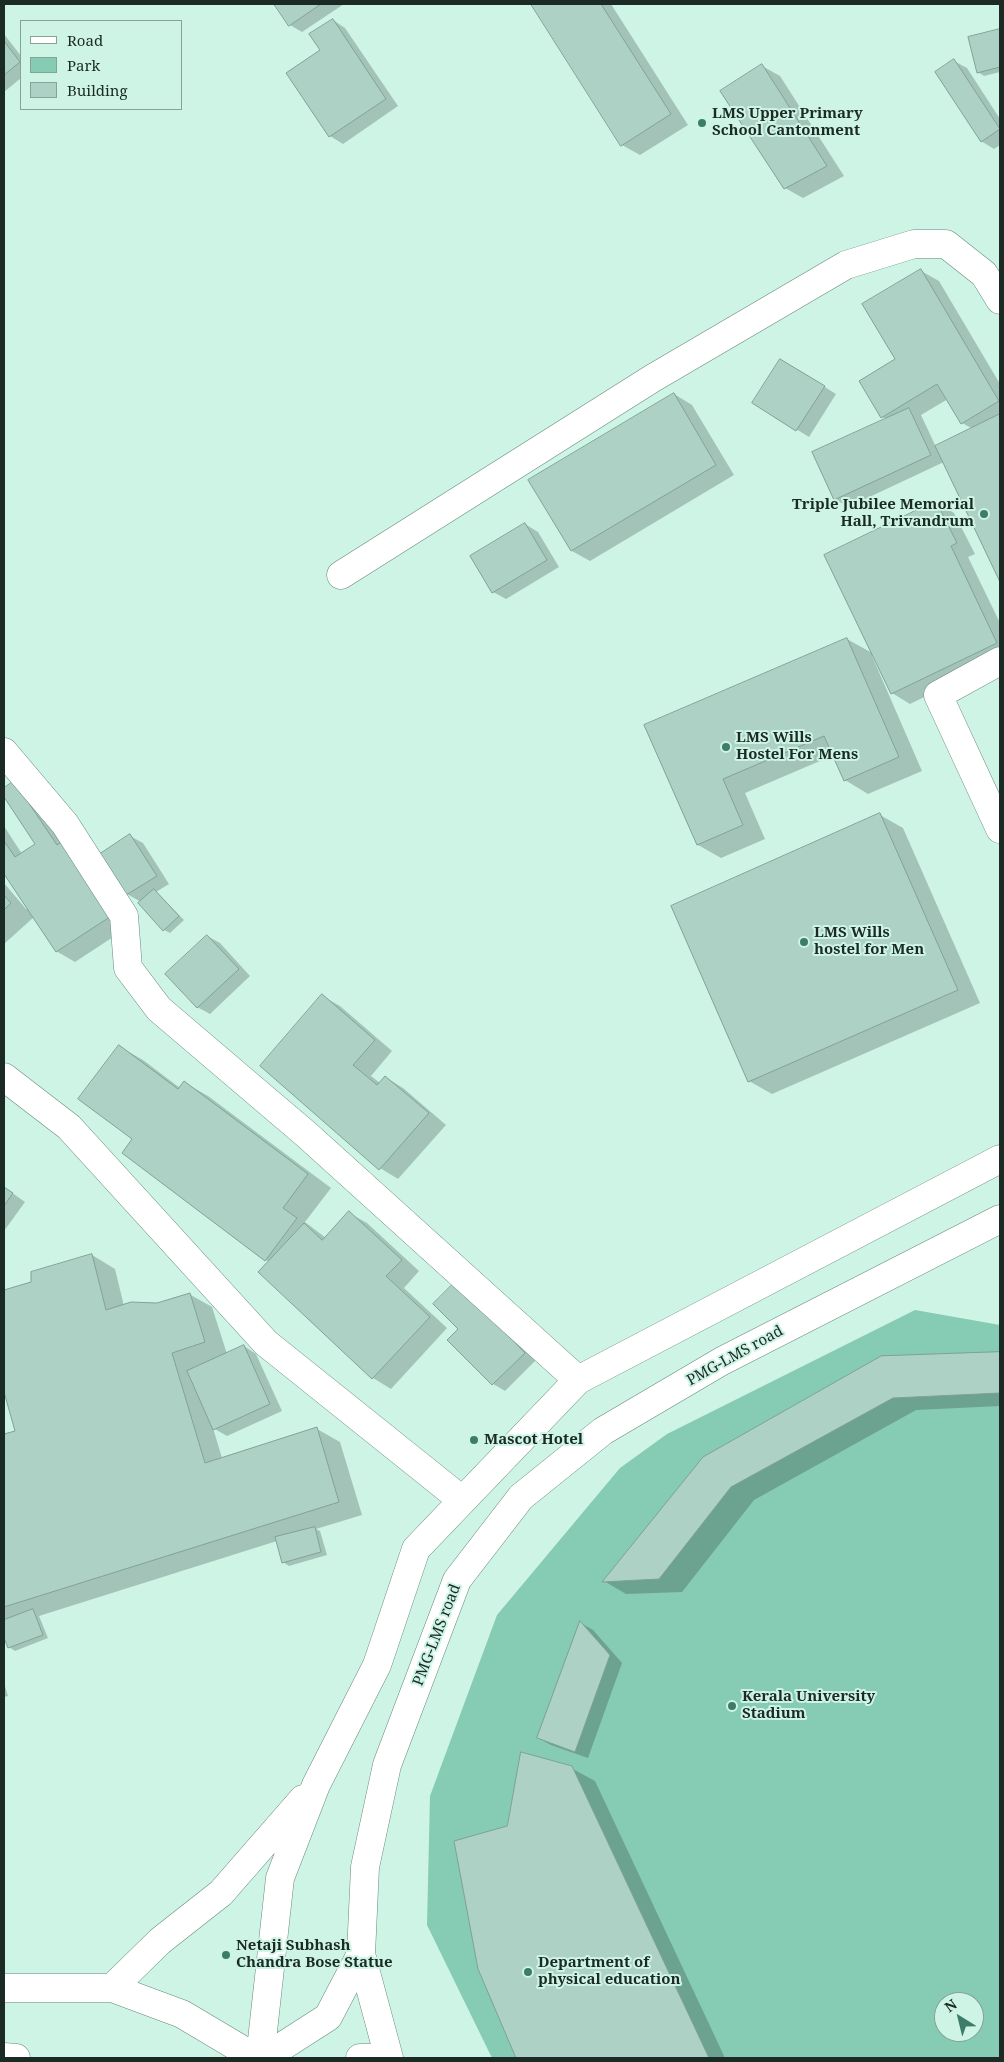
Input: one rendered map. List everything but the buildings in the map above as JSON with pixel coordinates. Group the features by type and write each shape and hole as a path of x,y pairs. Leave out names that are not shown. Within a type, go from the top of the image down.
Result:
{"main road":[{"path":"341,575 653,378 846,265 914,244 946,244 984,274 1000,300"},
{"path":"1000,661 938,695 1000,829"},
{"path":"4,752 65,824 124,916 128,968 159,1009 307,1135 578,1380"},
{"path":"4,1077 69,1127 266,1343 462,1500"},
{"path":"262,2058 280,1878 316,1785 377,1665 416,1549 578,1380 1000,1159"},
{"name":"PMG-LMS road","path":"262,2058 328,2017 361,1954 365,1867 387,1765 457,1580 521,1497 604,1431 713,1366 1000,1220"},
{"path":"112,1988 160,1941 221,1893 316,1785"},
{"path":"360,2058 389,2058 361,1954"},
{"path":"4,1988 112,1988 182,2014 256,2058"},
{"path":"4,2057 16,2058"}],"green space":[{"name":"Kerala University Stadium","path":"915,1310 1000,1325 1000,2058 492,2058 427,1925 430,1796 497,1615 620,1468 667,1434"}],"place":[{"name":"LMS Upper Primary School Cantonment","path":"702,123"},
{"name":"Triple Jubilee Memorial Hall, Trivandrum","path":"984,514"},
{"name":"LMS Wills Hostel For Mens","path":"726,747"},
{"name":"LMS Wills hostel for Men","path":"804,942"},
{"name":"Mascot Hotel","path":"474,1440"},
{"name":"Kerala University Stadium","path":"732,1706"},
{"name":"Netaji Subhash Chandra Bose Statue","path":"226,1955"},
{"name":"Department of physical education","path":"528,1972"}]}
